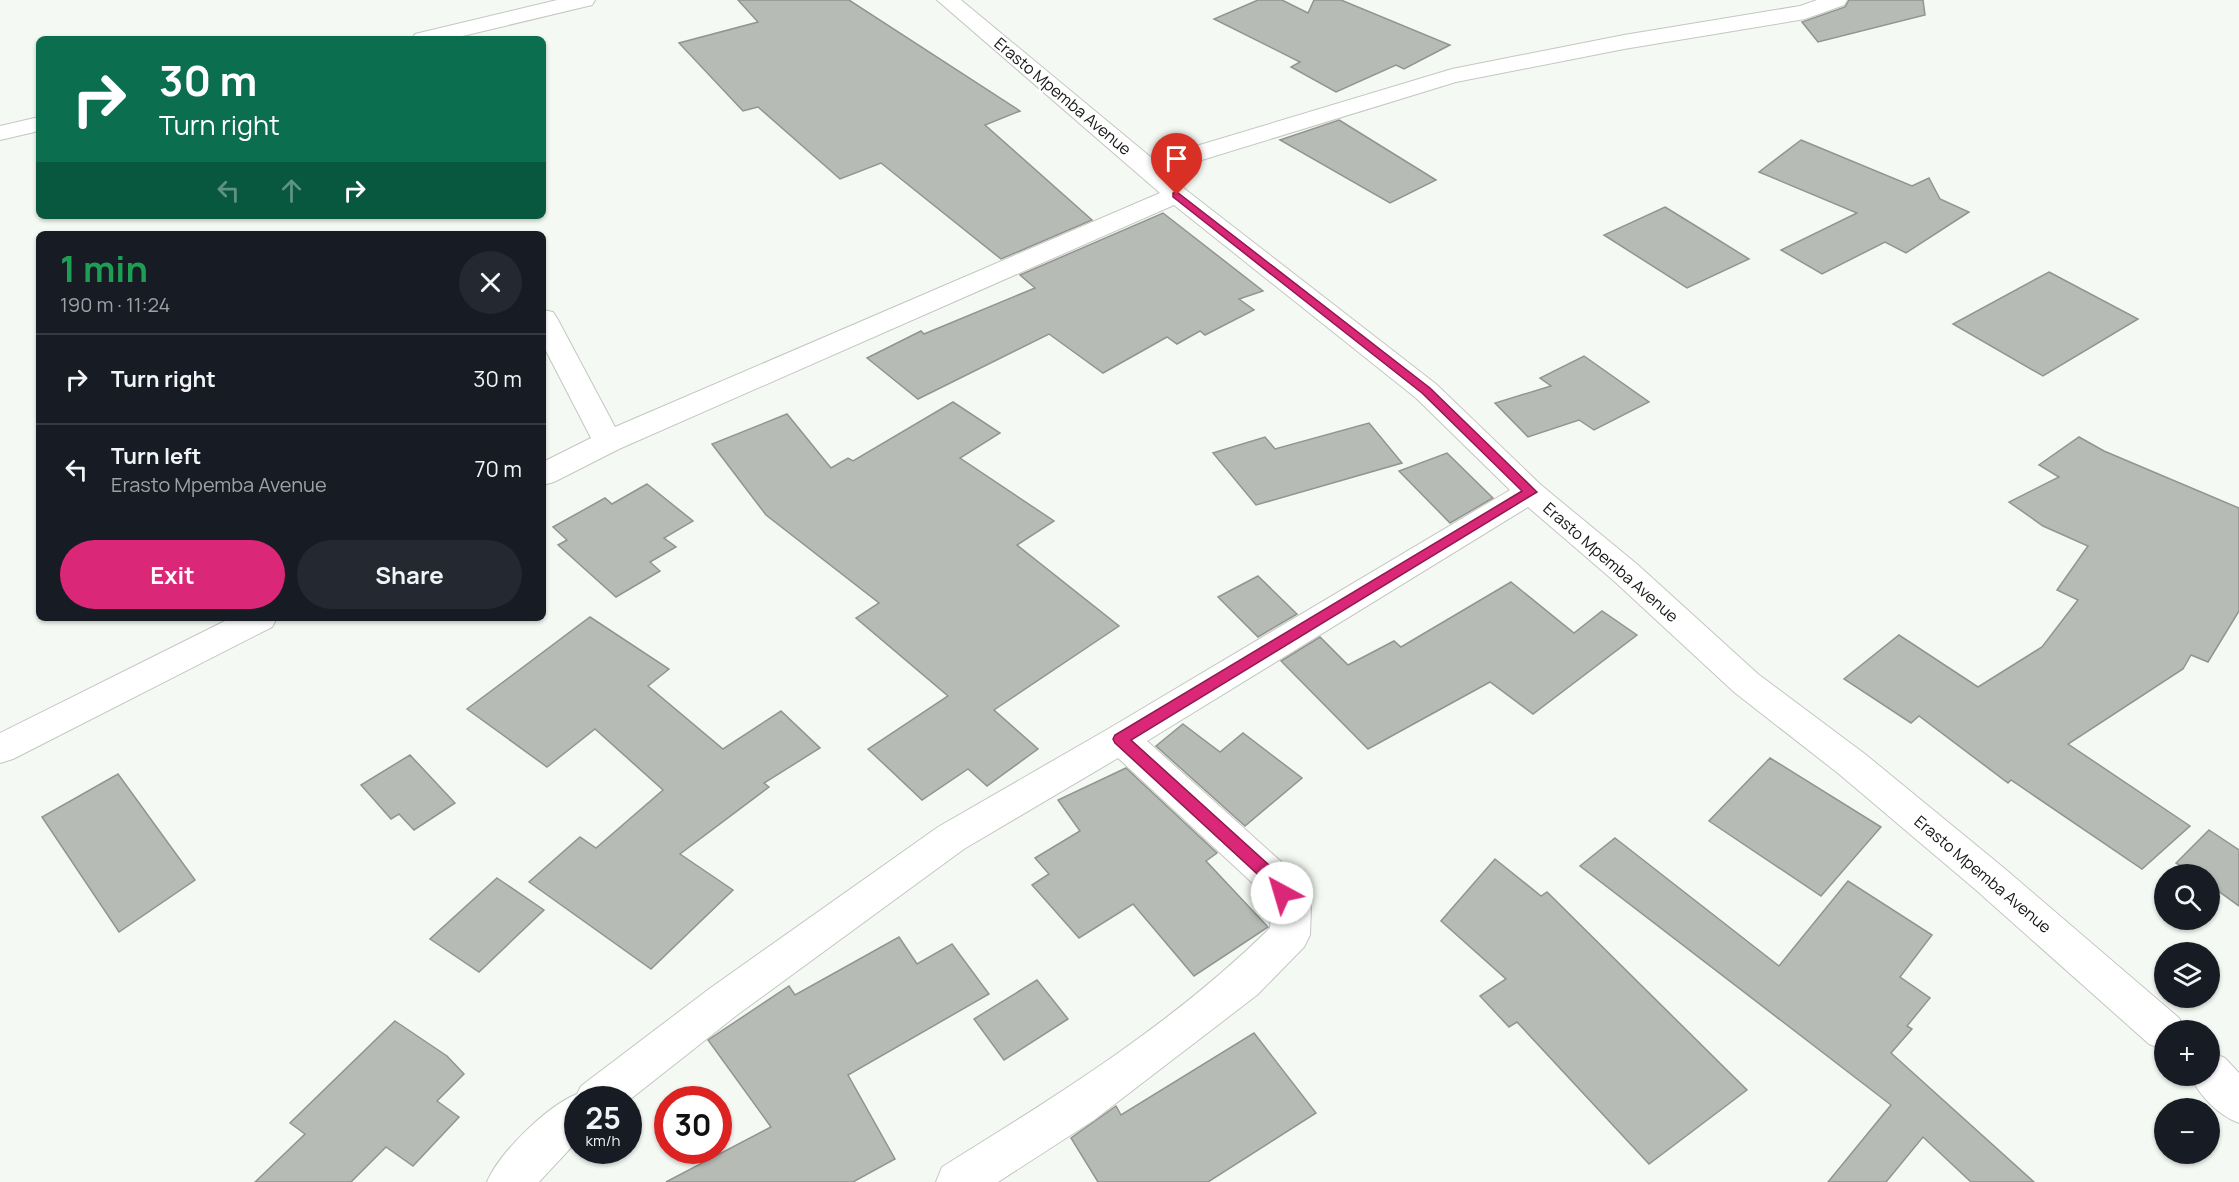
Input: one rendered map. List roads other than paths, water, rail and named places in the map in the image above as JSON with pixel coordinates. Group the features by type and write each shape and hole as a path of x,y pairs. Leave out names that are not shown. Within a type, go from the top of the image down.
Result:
{"street":[{"path":"435,36 584,0"},
{"name":"Erasto Mpemba Avenue","path":"948,0 1149,168 1177,195 1426,391 1530,492 1626,573 1746,683 1852,764 1990,879 2154,1022"},
{"path":"1149,168 1452,76 1624,42 1805,12 1836,0"},
{"path":"0,133 36,125"},
{"path":"546,473 608,442 1177,195"},
{"path":"546,324 608,442"},
{"path":"614,1086 723,1002 951,838 1121,739 1530,492"},
{"path":"0,750 254,621"},
{"path":"958,1182 1079,1107 1244,982 1290,935 1291,907 1273,878 1121,739"},
{"path":"2220,1083 2239,1103"},
{"path":"509,1182 564,1124"}]}
